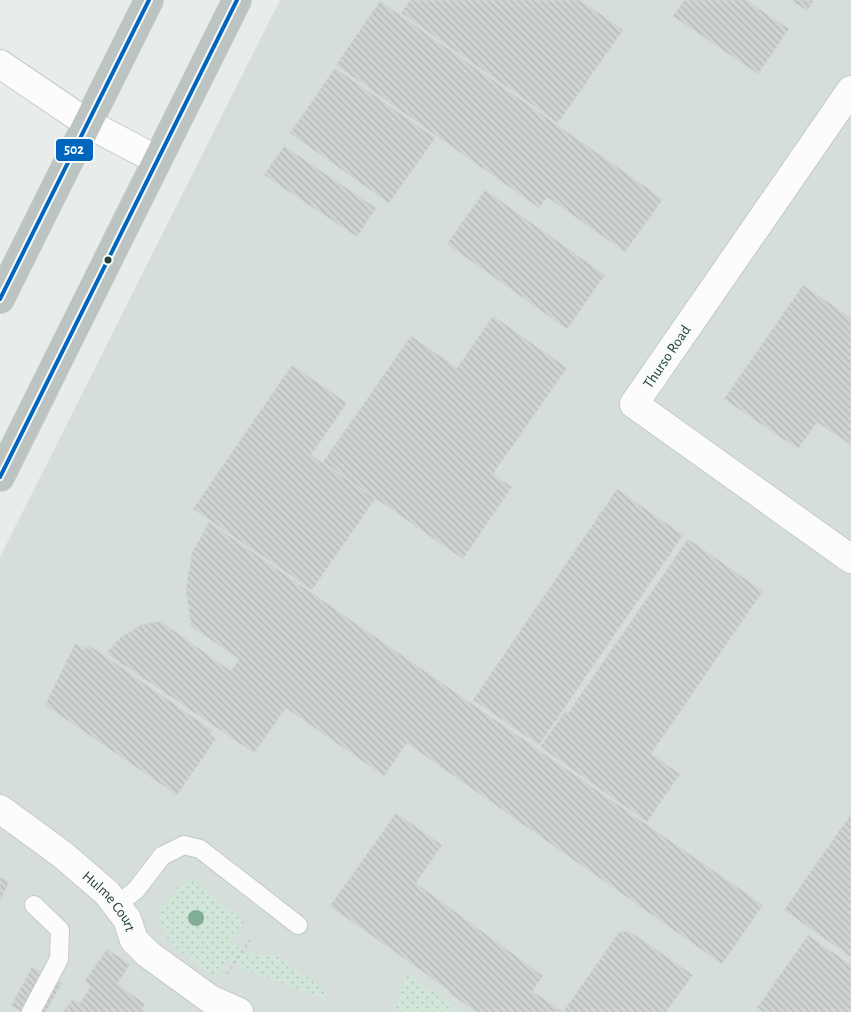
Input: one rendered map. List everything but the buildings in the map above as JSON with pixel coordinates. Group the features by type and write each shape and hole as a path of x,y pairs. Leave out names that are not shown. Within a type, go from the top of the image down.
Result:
{"highway":[{"path":"0,299 149,0"},
{"path":"0,477 237,0"}],"street":[{"path":"0,64 87,123 157,160"},
{"name":"Thurso Road","path":"851,90 634,404 851,559"},
{"name":"Hulme Court","path":"0,809 92,879 117,905 127,919 134,940 148,954 210,999 239,1012"}],"lane":[{"path":"117,905 136,890 162,856 184,844 200,849 298,925"},
{"path":"31,1012 59,959 60,930 34,905"}],"path":[{"path":"228,972 250,940"}],"shaded area":[{"path":"280,0 851,0 851,1012 0,1012 0,557"}],"green space":[{"path":"189,877 244,922 229,942 248,954 275,955 329,992 323,998 240,968 241,965 228,960 215,977 181,952 163,933 165,931 160,912 162,905 165,906 179,885 182,886"},
{"path":"406,973 462,1012 394,1012"}],"transit line":[{"name":"502","path":"0,299 149,0"},
{"name":"502","path":"0,477 237,0"}]}
